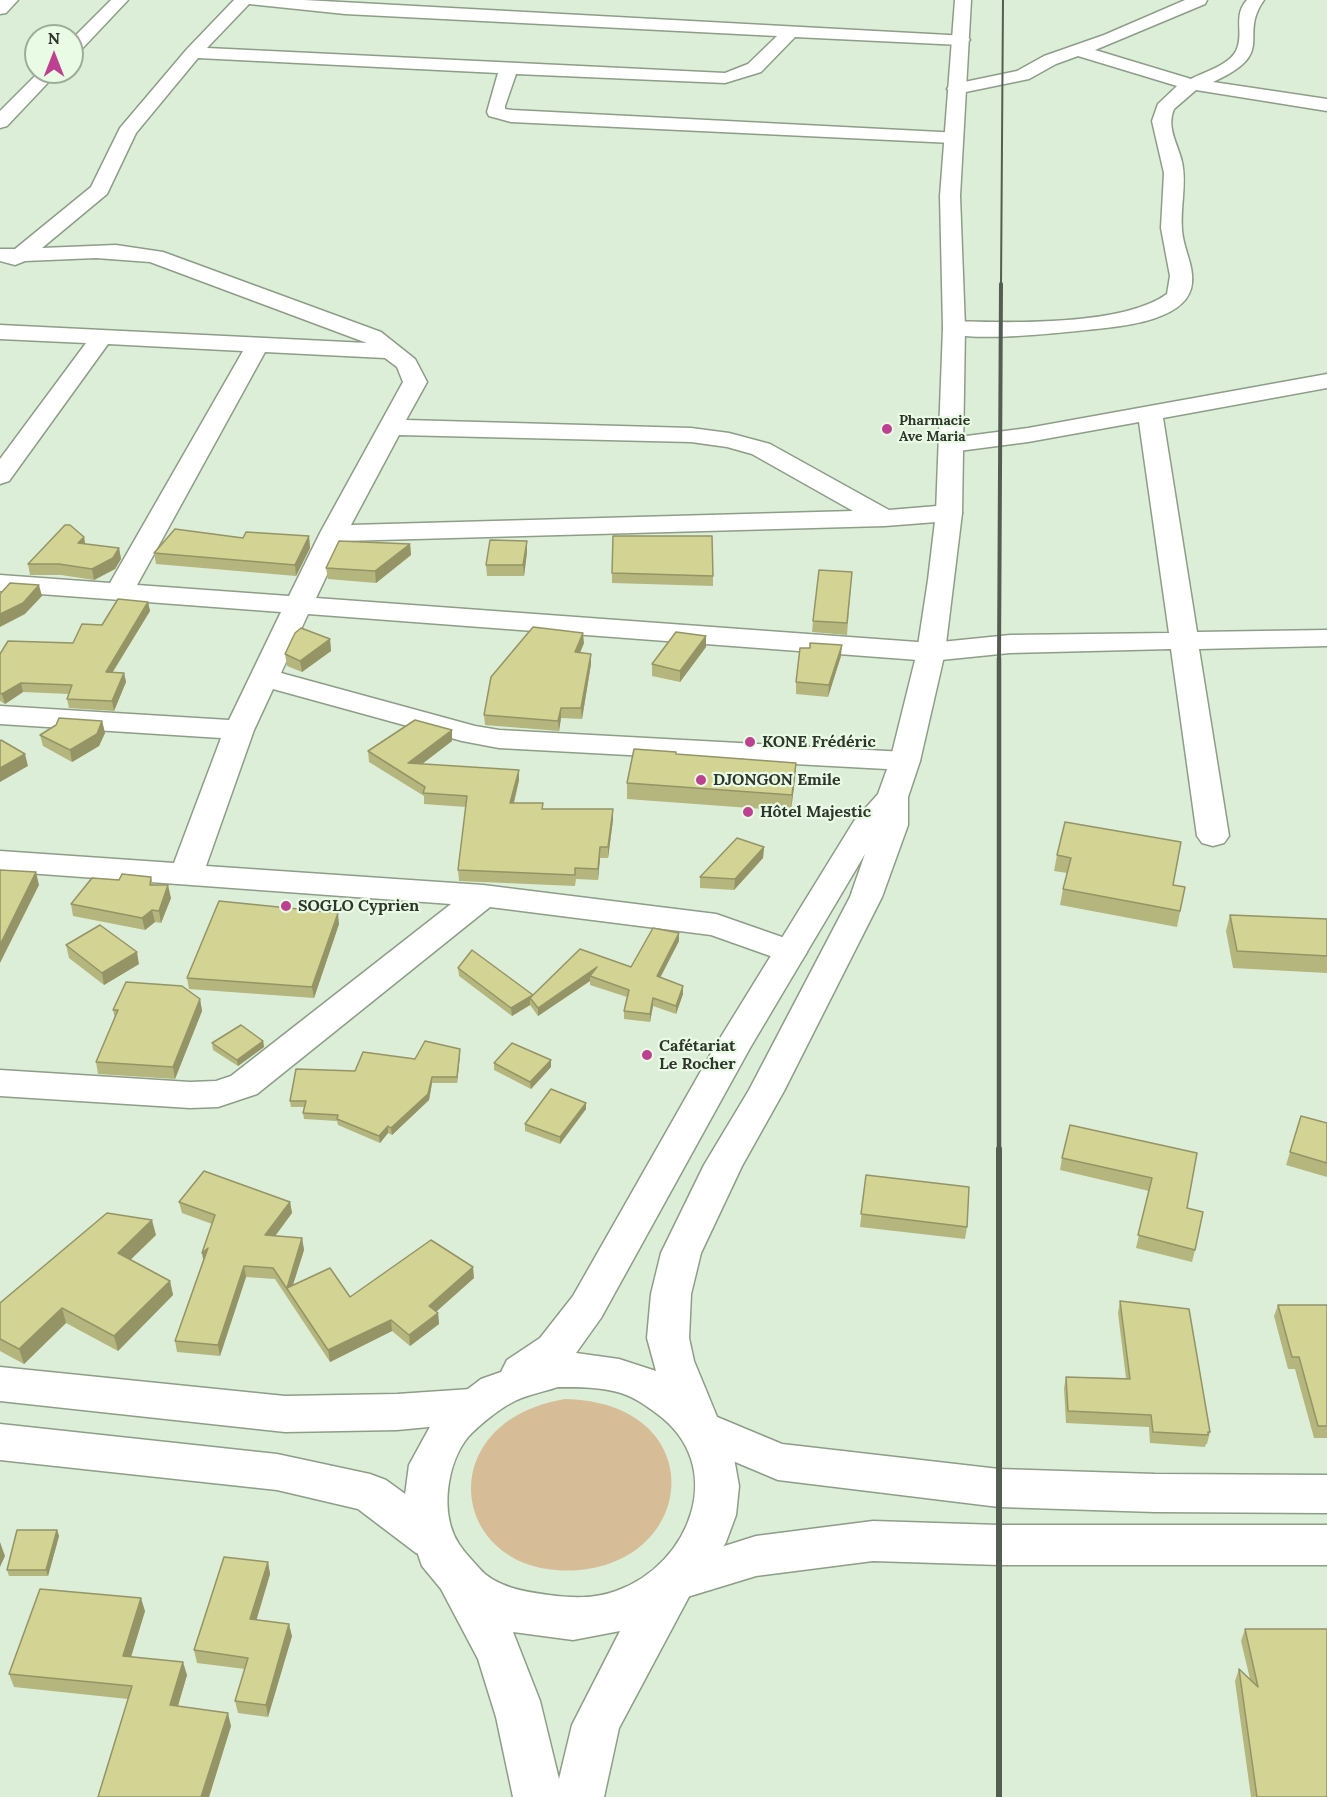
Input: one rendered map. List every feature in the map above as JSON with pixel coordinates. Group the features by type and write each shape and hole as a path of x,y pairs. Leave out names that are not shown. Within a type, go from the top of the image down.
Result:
{"main road":[{"path":"0,9 10,0"},
{"path":"84,37 120,0"},
{"path":"0,276 9,255 89,202 100,190 127,132 193,53 243,0"},
{"path":"254,0 697,27 961,40"},
{"path":"579,1797 596,1725 628,1661 674,1581 704,1546 718,1505 716,1464 698,1427 673,1360 668,1338 671,1294 681,1253 723,1165 766,1091 866,897 892,825 898,779 931,652 949,513 954,328 950,196 963,0"},
{"path":"956,89 1023,75 1050,60 1199,0"},
{"path":"954,328 1024,329 1102,321 1160,309 1175,300 1182,288 1170,225 1173,167 1160,120 1165,108 1190,84 1240,57 1247,46 1245,22 1247,11 1256,0"},
{"path":"697,27 701,9"},
{"path":"193,53 509,67 668,77 741,76 757,69 790,32"},
{"path":"1077,50 1190,84 1327,105"},
{"path":"509,67 496,112 510,116 953,137"},
{"path":"0,122 37,84"},
{"path":"10,89 31,90"},
{"path":"9,255 103,249 127,250 155,256 373,337 407,364 415,382 333,533 239,730 187,872"},
{"path":"0,332 393,352"},
{"path":"0,476 102,337"},
{"path":"118,592 258,344"},
{"path":"951,445 1028,435 1327,381"},
{"path":"1150,412 1213,836"},
{"path":"389,428 691,435 729,440 761,449 885,518"},
{"path":"333,533 885,518 949,513"},
{"path":"0,583 931,652 1010,644 1327,638"},
{"path":"264,677 473,735 898,779"},
{"path":"0,715 239,730"},
{"path":"538,1797 525,1732 506,1670 489,1632 443,1556 425,1515 424,1499 429,1467 448,1431 485,1397 555,1350 587,1306 657,1186 732,1048 898,779"},
{"path":"0,861 187,872 483,896 716,925 790,952"},
{"path":"0,1083 190,1095 218,1094 244,1085 483,896"},
{"path":"0,1384 285,1414 397,1412 485,1397 518,1380 558,1370 619,1375 656,1390 672,1400 698,1427 778,1462 999,1488 1155,1493 1327,1494"},
{"path":"0,1442 277,1472 370,1493 443,1556 472,1590 494,1604 520,1613 574,1619 629,1608 674,1581 756,1556 873,1541 1034,1545 1327,1545"}],"shaded area":[{"path":"565,1399 612,1407 645,1425 665,1452 671,1482 666,1512 648,1539 619,1560 579,1570 536,1567 503,1551 481,1527 472,1497 474,1466 490,1437 520,1413"}],"building":[{"path":"65,525 70,525 84,537 78,543 119,548 113,558 92,569 59,564 28,564"},
{"path":"175,529 243,538 246,532 309,536 295,565 154,553"},
{"path":"613,536 712,536 713,576 612,573"},
{"path":"490,540 527,541 523,565 486,565"},
{"path":"339,541 410,544 375,571 326,568"},
{"path":"819,570 852,572 847,623 813,621"},
{"path":"10,583 39,585 23,603 0,614 0,594"},
{"path":"118,599 148,602 106,672 124,673 112,701 67,699 72,685 21,683 0,693 0,654 8,641 73,643 82,624 102,625"},
{"path":"533,627 583,633 575,652 591,654 581,708 561,708 558,721 484,715 491,677"},
{"path":"301,628 330,639 300,661 285,654 295,633"},
{"path":"676,632 706,636 680,671 652,664"},
{"path":"810,643 842,645 829,685 796,682 800,648 810,648"},
{"path":"59,718 102,721 97,734 70,750 40,735 56,725"},
{"path":"415,720 452,730 408,763 519,770 510,803 543,803 542,809 613,809 608,847 600,847 598,869 575,868 575,875 458,870 467,796 423,793 425,787 368,751"},
{"path":"0,741 25,754 0,768"},
{"path":"634,749 796,763 792,795 627,783"},
{"path":"1065,822 1181,842 1173,885 1185,887 1180,911 1063,889 1071,858 1057,855"},
{"path":"737,838 764,847 735,879 700,877"},
{"path":"0,870 36,872 0,945"},
{"path":"122,874 151,877 150,885 168,885 159,911 152,910 142,918 71,904 92,878 119,880"},
{"path":"219,901 338,913 312,987 187,978"},
{"path":"1230,915 1327,919 1327,956 1237,951"},
{"path":"100,925 137,952 102,973 66,945"},
{"path":"653,928 679,933 657,976 683,986 676,1006 653,998 650,1014 624,1011 629,990 590,976 597,967 538,1008 530,998 580,949 631,967"},
{"path":"472,950 533,995 511,1008 458,968"},
{"path":"126,982 182,986 200,999 173,1067 96,1062 118,1010 113,1010"},
{"path":"241,1025 263,1041 237,1060 212,1043"},
{"path":"425,1041 460,1049 457,1077 432,1077 428,1094 379,1136 337,1119 338,1115 303,1113 306,1101 290,1101 296,1069 355,1071 363,1052 415,1059"},
{"path":"512,1043 551,1060 530,1082 494,1063"},
{"path":"551,1089 586,1103 560,1137 525,1124"},
{"path":"1301,1116 1327,1123 1327,1163 1290,1152"},
{"path":"1070,1125 1197,1153 1187,1208 1203,1212 1195,1250 1138,1235 1152,1178 1062,1158"},
{"path":"204,1171 290,1202 265,1235 302,1238 287,1288 330,1268 350,1297 431,1240 473,1267 429,1306 438,1313 409,1335 391,1320 328,1350 273,1268 244,1266 218,1345 175,1341 208,1248 202,1253 215,1215 179,1202"},
{"path":"866,1175 969,1187 967,1227 861,1214"},
{"path":"107,1213 152,1220 118,1253 170,1281 114,1336 62,1308 19,1349 0,1339 0,1303"},
{"path":"1120,1301 1189,1309 1210,1432 1208,1435 1153,1432 1151,1415 1068,1411 1066,1377 1130,1379"},
{"path":"1278,1305 1327,1305 1327,1426 1318,1426 1299,1357 1292,1357"},
{"path":"17,1530 57,1530 46,1570 7,1570"},
{"path":"224,1557 268,1562 250,1619 289,1624 266,1705 235,1701 248,1658 194,1650"},
{"path":"40,1589 141,1598 123,1656 183,1662 170,1705 228,1713 201,1797 98,1797 132,1686 9,1674"},
{"path":"1245,1629 1327,1629 1327,1797 1257,1797 1239,1669 1258,1687"}],"railway":[{"path":"1001,285 1003,0"},
{"path":"999,659 1001,284"},
{"path":"999,659 999,1797"}],"place":[{"name":"Pharmacie Ave Maria","path":"887,429"},
{"name":"KONE Frédéric","path":"750,742"},
{"name":"DJONGON Emile","path":"701,780"},
{"name":"Hôtel Majestic","path":"748,812"},
{"name":"SOGLO Cyprien","path":"286,906"},
{"name":"Cafétariat Le Rocher","path":"647,1055"}]}
